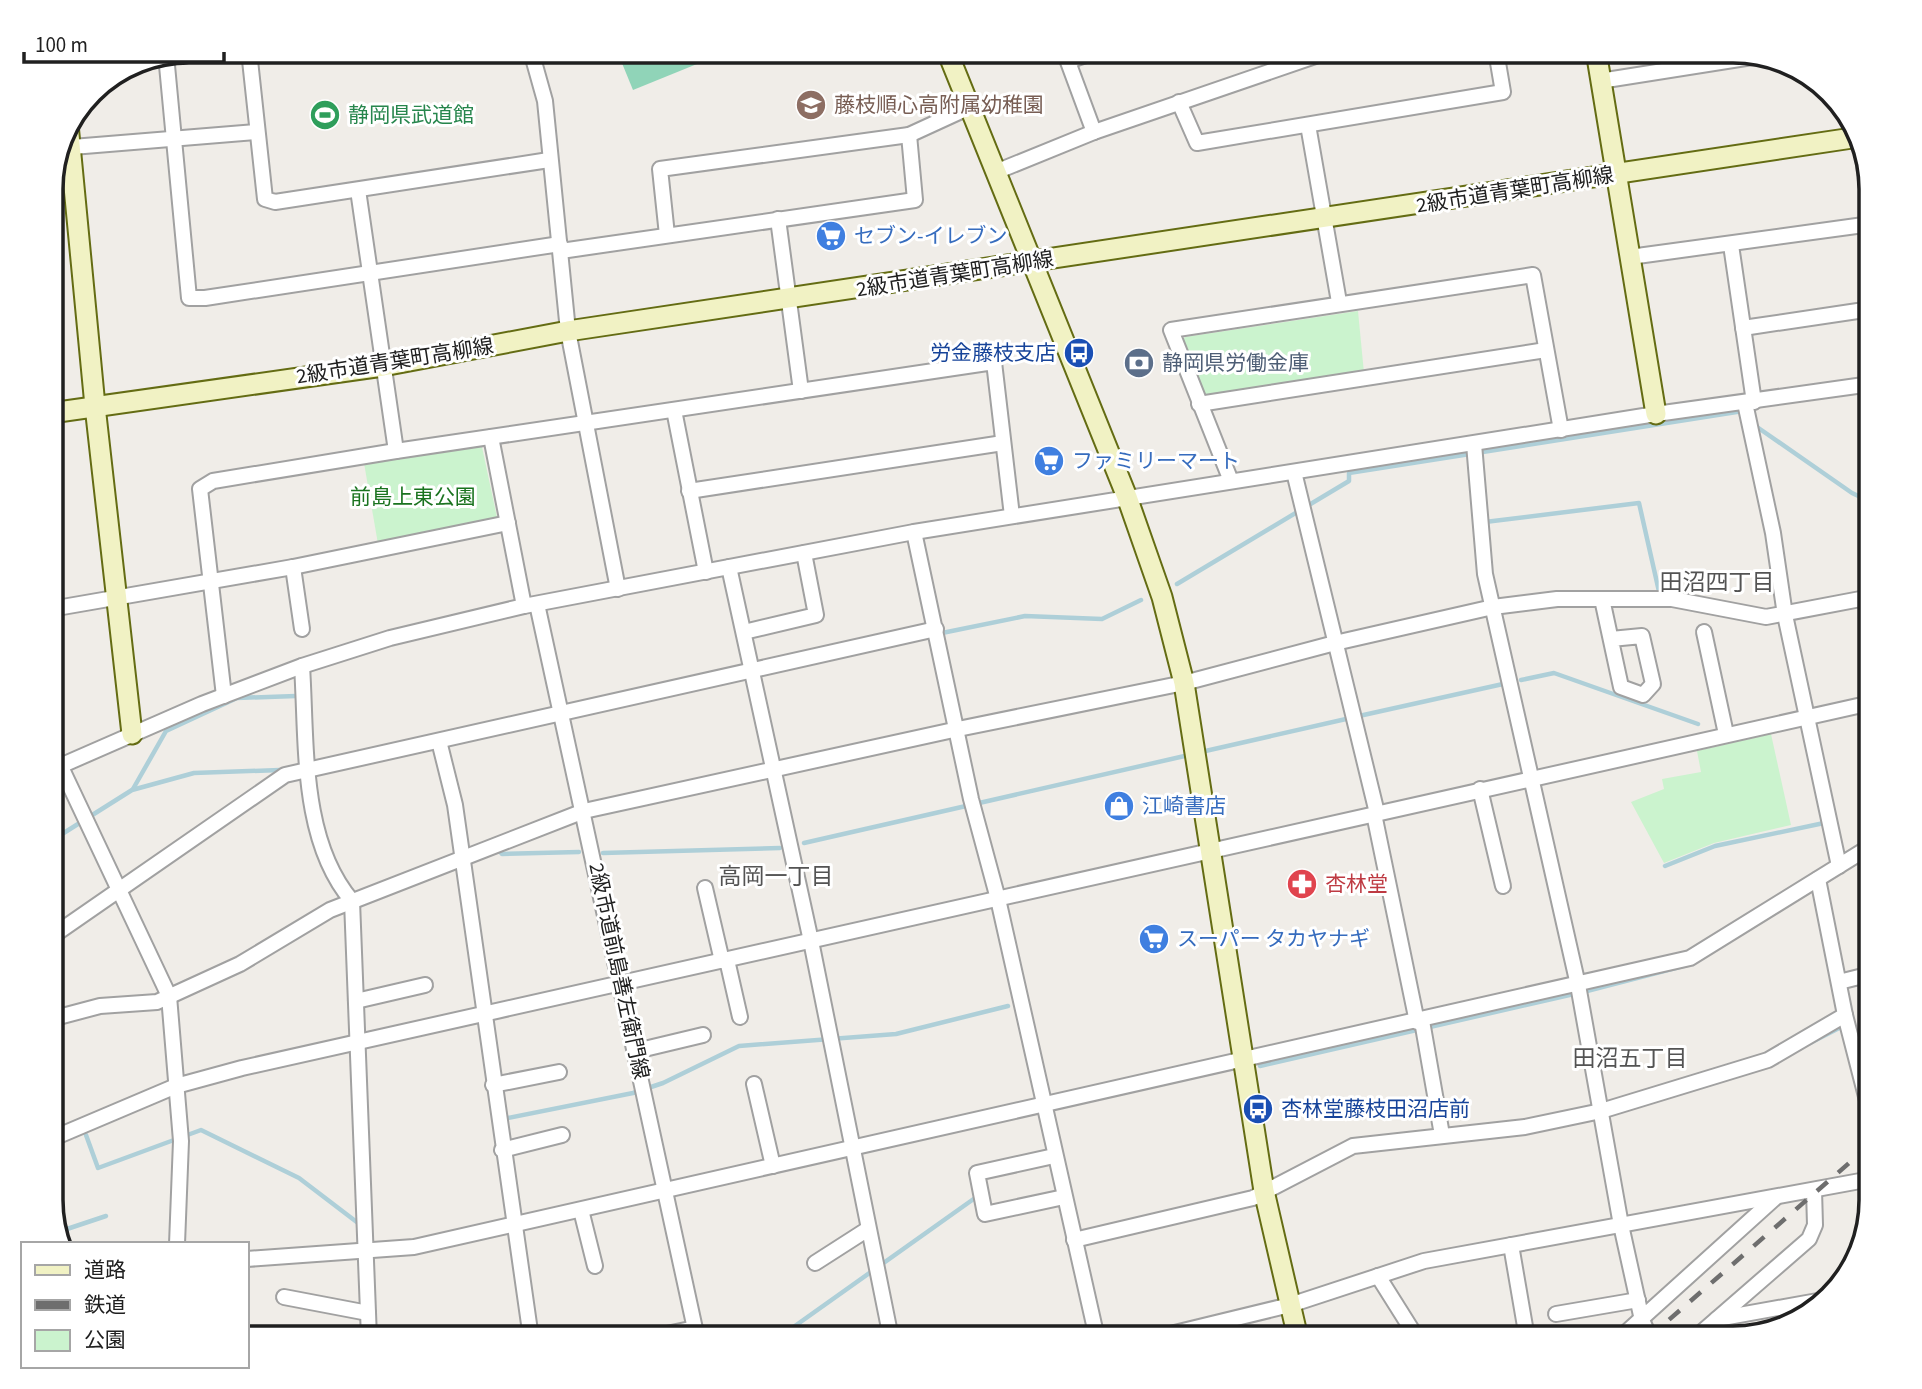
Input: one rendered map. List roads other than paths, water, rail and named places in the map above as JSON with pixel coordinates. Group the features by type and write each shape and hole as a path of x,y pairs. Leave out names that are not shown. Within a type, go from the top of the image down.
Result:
{"street":[{"path":"250,63 265,198 275,201 358,190 549,160"},
{"path":"534,63 545,102 568,331 618,589"},
{"path":"952,63 1035,262 1065,349 1127,497 1164,604 1184,683 1264,1191 1295,1326"},
{"path":"1069,63 1094,132"},
{"path":"998,171 1094,132 1294,63"},
{"path":"1179,102 1197,143 1503,92 1498,63"},
{"path":"1597,63 1657,414"},
{"path":"1600,81 1714,63"},
{"path":"167,65 189,298 205,298 915,200 909,135"},
{"path":"667,235 660,169 909,135 970,107"},
{"path":"1308,125 1339,302"},
{"path":"71,147 256,132"},
{"name":"2級市道青葉町高柳線","path":"63,411 383,366 568,331 1848,139"},
{"path":"66,159 132,734"},
{"path":"358,190 396,450"},
{"path":"778,219 801,391"},
{"path":"1630,257 1859,226"},
{"path":"1731,245 1743,328 1749,406 1773,533 1784,615 1839,866"},
{"path":"1231,481 1171,330 1339,302 1533,275 1561,430"},
{"path":"1743,328 1859,311"},
{"path":"1199,404 1546,350"},
{"path":"224,696 200,489 213,481 396,450 994,362 1012,516"},
{"path":"63,766 132,734 302,666 390,638 531,605 914,532 1231,481 1474,451 1561,430 1657,414 1749,406 1859,386"},
{"path":"674,410 706,572"},
{"name":"2級市道前島善左衛門線","path":"491,437 508,523 563,712 695,1326"},
{"path":"689,491 1003,443"},
{"path":"1474,451 1485,574 1579,992 1621,1225 1645,1326"},
{"path":"1294,472 1376,813 1443,1135"},
{"path":"63,607 293,567 508,523"},
{"path":"914,532 973,805 998,899 1094,1326"},
{"path":"744,632 816,615 804,553"},
{"path":"293,567 302,629"},
{"path":"729,567 775,769 888,1326"},
{"path":"1602,598 1611,639"},
{"path":"63,1016 100,1006 157,1002 240,964 352,901 461,861 584,811 958,729 1184,683 1335,643 1493,607 1557,600 1672,599 1766,617 1859,599"},
{"path":"63,929 285,775 936,629"},
{"path":"1704,632 1726,734"},
{"path":"302,666 308,769 323,854 352,901 369,1326"},
{"path":"63,1134 176,1086 359,1041 1859,706"},
{"path":"439,741 454,805 529,1326"},
{"path":"63,781 120,890 169,996 181,1141 177,1242"},
{"path":"1480,789 1503,886"},
{"path":"248,1259 414,1247 1242,1061 1579,992 1690,958 1859,854"},
{"path":"1818,879 1845,1015 1859,1069"},
{"path":"705,888 740,1017"},
{"path":"1839,982 1859,977"},
{"path":"356,1001 425,985"},
{"path":"1074,1240 1253,1198 1353,1146 1525,1127 1601,1111 1768,1059 1845,1015"},
{"path":"636,1051 702,1035"},
{"path":"493,1085 559,1072"},
{"path":"754,1084 773,1166"},
{"path":"502,1150 562,1135"},
{"path":"1054,1156 977,1173 985,1214 1064,1197"},
{"path":"1203,1326 1290,1305 1424,1261 1859,1181"},
{"path":"1708,1326 1809,1239 1815,1225 1815,1190"},
{"path":"1635,1326 1776,1197"},
{"path":"581,1210 595,1266"},
{"path":"815,1263 868,1229"},
{"path":"1511,1245 1525,1326"},
{"path":"1378,1276 1409,1326"},
{"path":"284,1297 368,1313"},
{"path":"1556,1314 1638,1300"},
{"path":"1716,1319 1805,1303"}],"waterway":[{"path":"1177,584 1349,481 1349,473 1743,411"},
{"path":"1757,427 1859,496"},
{"path":"1485,522 1639,503 1660,596"},
{"path":"942,633 1025,616 1102,619 1141,600"},
{"path":"1521,680 1554,673 1698,724"},
{"path":"1359,716 1503,684"},
{"path":"133,789 166,731 237,698 296,696"},
{"path":"1201,752 1346,719"},
{"path":"804,843 1189,755"},
{"path":"63,833 132,790 194,773 280,770"},
{"path":"1665,866 1715,846 1824,823"},
{"path":"496,847 502,854 579,852"},
{"path":"603,853 780,848"},
{"path":"1260,1066 1587,991 1691,964"},
{"path":"503,1119 633,1093 663,1083 739,1046 896,1034 1008,1006"},
{"path":"1810,1043 1841,1027 1840,1022"},
{"path":"86,1135 98,1168 201,1130 299,1178 358,1223"},
{"path":"795,1326 975,1198"},
{"path":"66,1229 106,1216"}],"railway":[{"path":"1662,1326 1859,1154"}],"place":[{"name":"藤枝順心高附属幼稚園","path":"811,105"},
{"name":"静岡県武道館","path":"325,115"},
{"name":"セブン-イレブン","path":"831,236"},
{"name":"労金藤枝支店","path":"1079,353"},
{"name":"静岡県労働金庫","path":"1139,363"},
{"name":"ファミリーマート","path":"1049,461"},
{"name":"江崎書店","path":"1119,806"},
{"name":"杏林堂","path":"1302,884"},
{"name":"スーパー タカヤナギ","path":"1154,939"},
{"name":"杏林堂藤枝田沼店前","path":"1258,1109"}],"district":[{"name":"田沼四丁目","path":"1717,582"},
{"name":"高岡一丁目","path":"776,876"},
{"name":"田沼五丁目","path":"1630,1058"}],"park label":[{"name":"前島上東公園","path":"413,497"}]}
